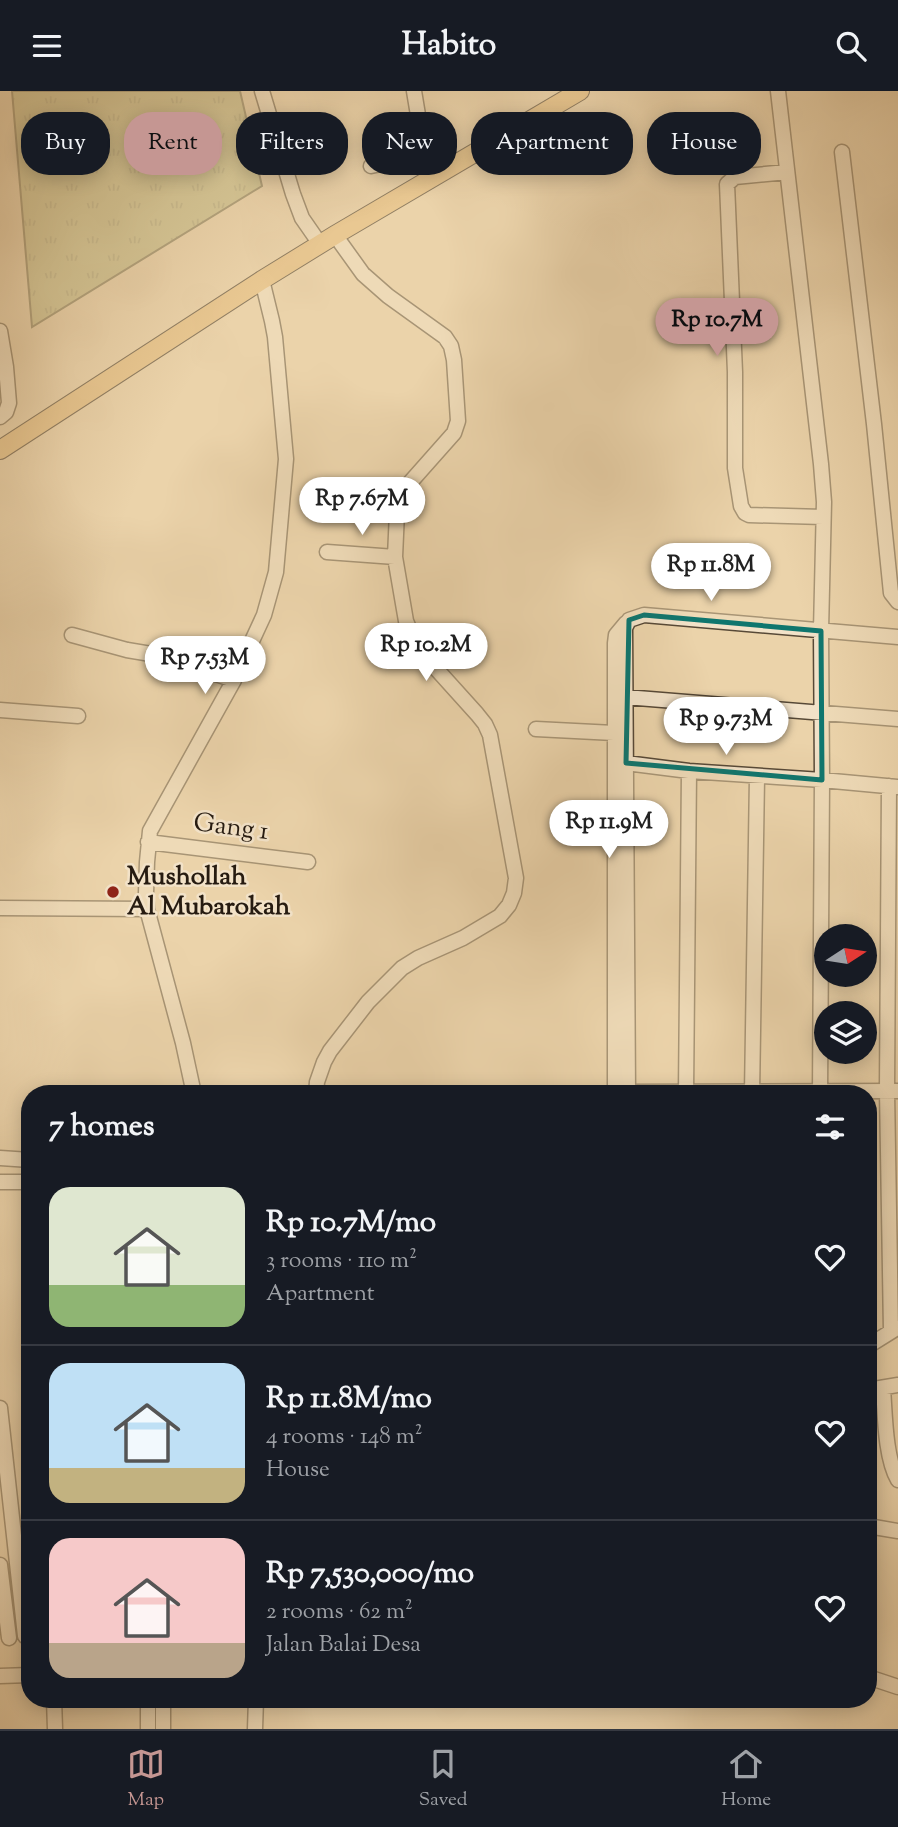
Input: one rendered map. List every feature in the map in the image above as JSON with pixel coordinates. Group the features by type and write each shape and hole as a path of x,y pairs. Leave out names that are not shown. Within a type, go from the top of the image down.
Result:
{"main road":[{"path":"0,450 262,280 580,91"}],"street":[{"path":"262,91 302,218 388,296 445,337 452,346 458,421 454,433 407,486 397,512 395,557 406,621 413,638 422,653 477,714 490,736 516,878 509,905 500,916 463,938 418,958 390,979 368,1002 330,1051 317,1085"},
{"path":"414,91 418,112"},
{"path":"779,91 821,464 820,1085"},
{"path":"842,152 891,593 898,602"},
{"path":"787,172 735,177 727,184 735,372 735,468 744,513 823,517"},
{"path":"428,175 429,181"},
{"path":"192,1085 147,909 148,842 150,831 234,680 264,615 274,580 286,471 275,337 262,280"},
{"path":"0,331 9,404 0,417"},
{"path":"327,552 395,557"},
{"path":"624,1085 614,733 616,635 629,620 644,615 898,636"},
{"path":"624,1085 625,628 629,620"},
{"path":"72,635 157,655 234,680"},
{"path":"625,697 898,719"},
{"path":"0,711 78,716"},
{"path":"536,729 614,733"},
{"path":"626,763 689,771 893,787 892,1091 895,1329 877,1340"},
{"path":"686,1085 689,771"},
{"path":"752,1085 757,776"},
{"name":"Gang 1","path":"148,842 308,862"},
{"path":"0,908 147,909"},
{"path":"0,1158 21,1159"},
{"path":"0,1182 21,1182"},
{"path":"877,1389 898,1385"},
{"path":"877,1398 893,1471 898,1480"},
{"path":"0,1408 21,1589"},
{"path":"877,1528 898,1531"},
{"path":"0,1565 5,1639"},
{"path":"0,1677 21,1676"},
{"path":"877,1680 898,1687"},
{"path":"54,1708 55,1729"},
{"path":"148,1708 148,1729"},
{"path":"163,1708 163,1729"},
{"path":"256,1708 256,1729"}],"highlighted area":[{"path":"644,615 821,631 822,780 626,763 629,620"}],"green space":[{"path":"12,91 240,91 245,112 236,112 236,175 259,175 262,186 32,327"}],"place":[{"name":"Mushollah Al Mubarokah","path":"113,892"}]}
